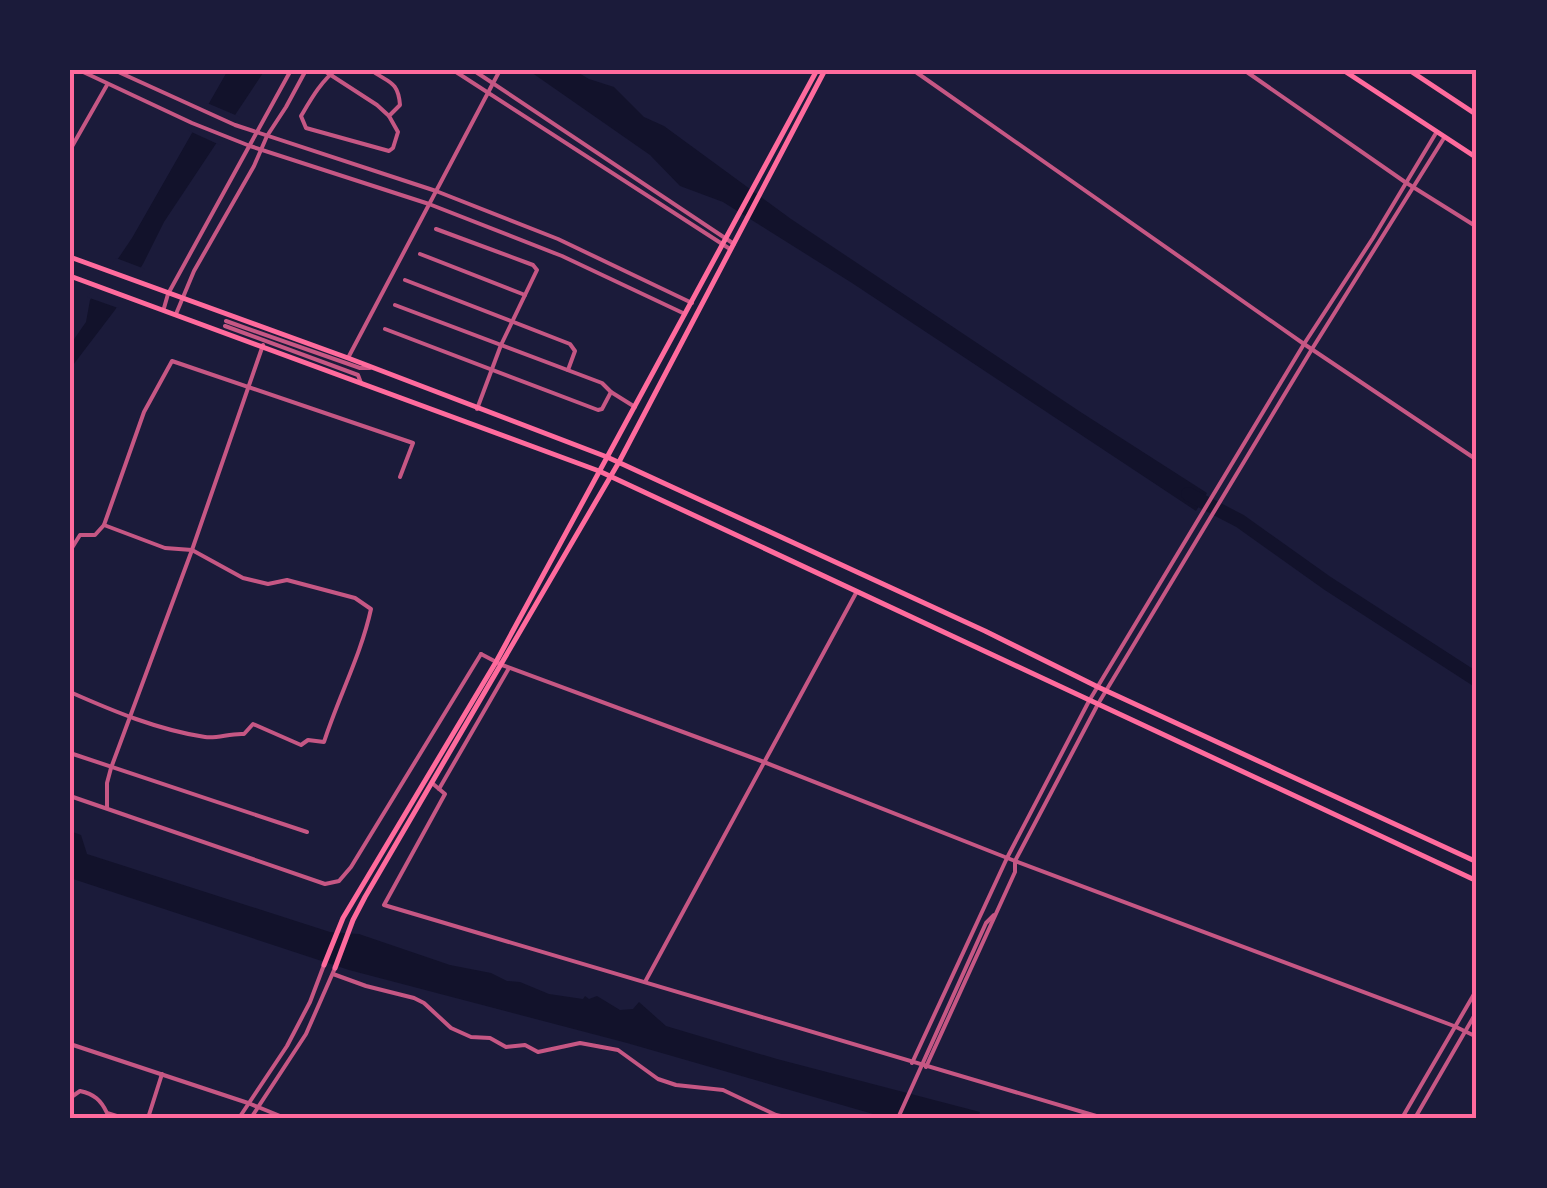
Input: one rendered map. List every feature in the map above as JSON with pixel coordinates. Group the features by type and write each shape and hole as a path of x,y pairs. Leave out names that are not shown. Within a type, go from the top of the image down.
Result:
{"main road":[{"path":"324,965 343,918 502,665 599,471 817,70"},
{"path":"334,971 352,920 618,462 826,70"},
{"path":"1343,70 1477,158"},
{"path":"1409,70 1477,116"},
{"path":"70,258 607,456 1477,862"},
{"path":"70,276 599,471 1477,881"}],"street":[{"path":"79,70 226,138 429,204 562,256 685,314"},
{"path":"114,70 256,132 436,191 558,239 692,302"},
{"path":"163,310 168,294 291,70"},
{"path":"176,314 194,271 306,70"},
{"path":"323,70 333,72 390,116 398,132 394,148 389,151 306,128 301,116 333,72"},
{"path":"371,70 394,84 399,94 400,104 390,116"},
{"path":"453,70 732,247"},
{"path":"472,70 724,242"},
{"path":"348,358 500,70"},
{"path":"913,70 1477,460"},
{"path":"1244,70 1413,188 1477,227"},
{"path":"70,150 108,84"},
{"path":"912,1063 1007,858 1089,700 1436,133"},
{"path":"926,1067 1015,872 1015,861 1098,704 1444,138"},
{"path":"436,230 533,265 537,270 501,345 477,408"},
{"path":"420,254 525,295"},
{"path":"405,280 570,344 574,351 568,370"},
{"path":"395,305 602,383 634,407"},
{"path":"362,385 358,375 225,323 360,368 375,368"},
{"path":"385,329 598,410 602,410 611,392"},
{"path":"107,808 111,768 263,345"},
{"path":"70,551 80,536 94,535 104,525 144,412 172,361 413,442 400,477"},
{"path":"70,692 129,718 209,738 244,734 253,724 301,745 308,740 324,742 372,609 356,598 287,580 268,584 243,578 192,550 165,548 104,525"},
{"path":"646,982 856,592"},
{"path":"70,796 325,884 339,882 404,784 481,654 1477,1037"},
{"path":"440,789 502,665"},
{"path":"70,753 307,832"},
{"path":"432,783 446,794 384,905 1103,1118"},
{"path":"898,1118 986,923 997,913"},
{"path":"982,914 986,923"},
{"path":"239,1118 287,1046 324,965"},
{"path":"250,1118 306,1034 334,971 366,986 414,998 451,1028 472,1037 490,1038 506,1046 525,1044 538,1052 580,1043 618,1050 676,1086 723,1090 789,1118"},
{"path":"1402,1118 1477,989"},
{"path":"1415,1118 1477,1011"},
{"path":"70,1044 284,1118"},
{"path":"148,1118 162,1074"},
{"path":"70,1098 80,1091 90,1094 102,1102 108,1113 123,1118"}],"shaded area":[{"path":"228,70 265,70 164,222 115,310 70,369 70,345 86,322 90,300 132,238"},
{"path":"528,70 574,70 614,87 644,117 664,126 791,219 1207,493 1196,511 852,283 723,202 680,186 650,155"},
{"path":"70,831 81,835 87,854 330,932 359,934 549,994 583,999 597,996 620,1010 633,1009 639,1002 666,1026 980,1112 978,1118 887,1118 627,1043 349,970 70,878"}],"pier":[{"path":"207,103 240,117 220,145 187,130"},
{"path":"116,258 145,269 118,308 87,297"}],"waterway":[{"path":"1188,494 1240,521 1327,583 1477,680"}]}
